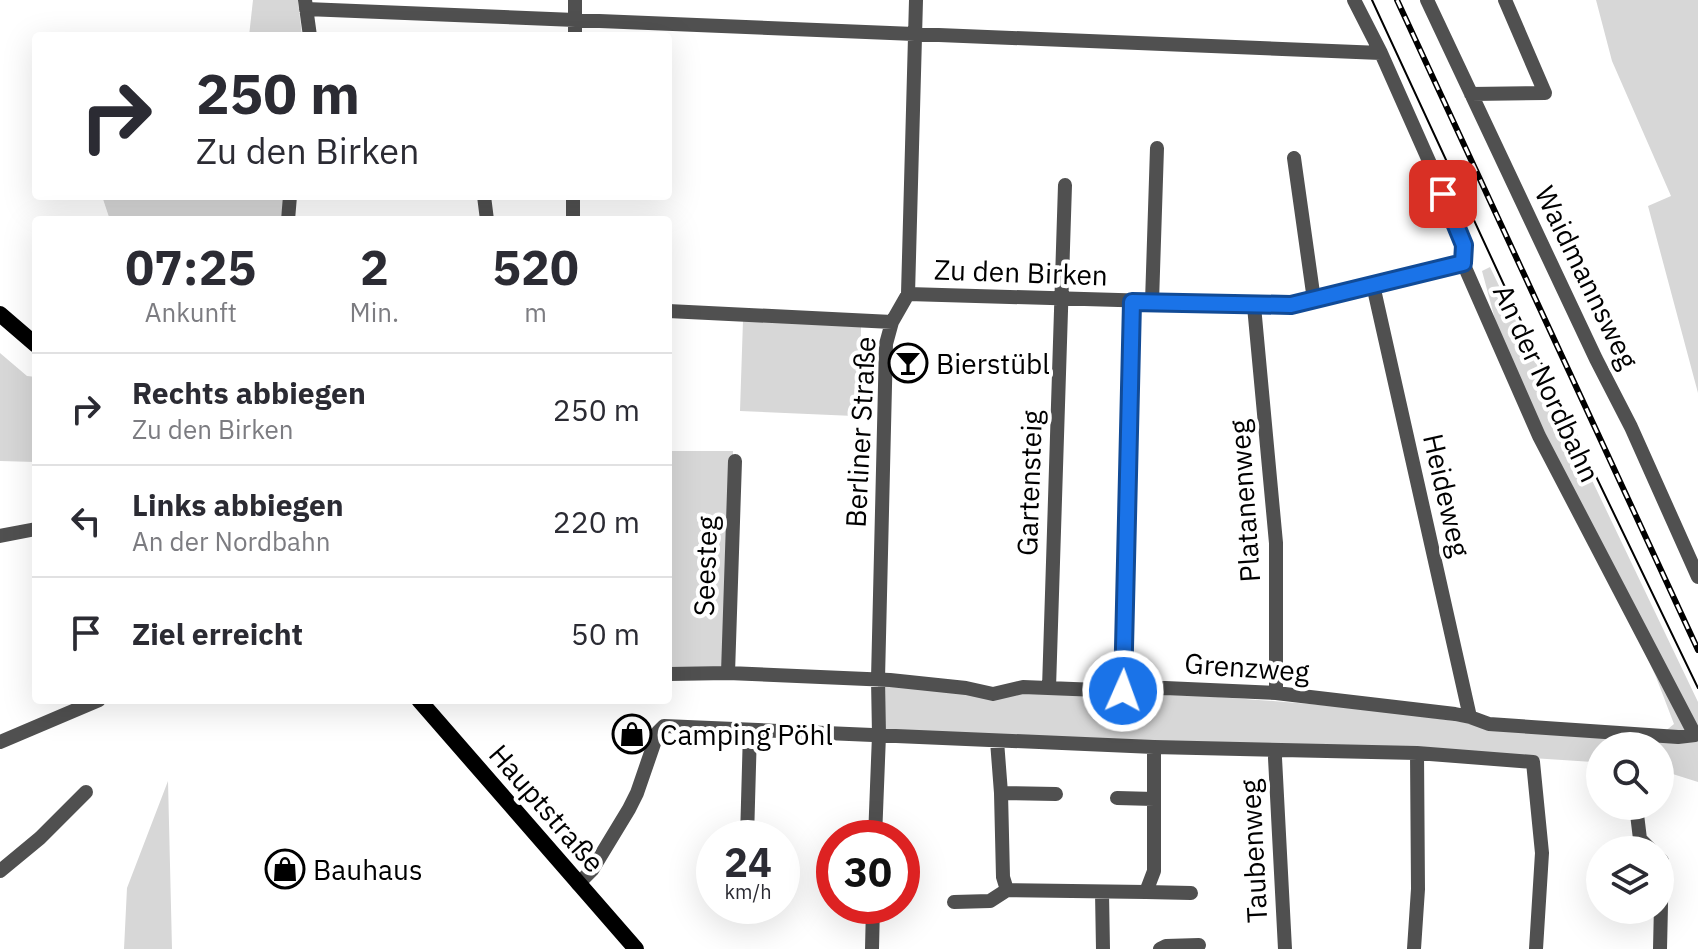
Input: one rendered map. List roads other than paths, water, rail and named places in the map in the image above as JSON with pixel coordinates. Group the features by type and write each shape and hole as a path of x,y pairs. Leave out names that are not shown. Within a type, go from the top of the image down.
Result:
{"main road":[{"path":"0,314 32,342"},
{"name":"Hauptstraße","path":"422,704 636,949"}],"street":[{"path":"575,0 575,32"},
{"name":"Berliner Straße","path":"876,820 886,344 892,322 908,294 916,0"},
{"name":"An der Nordbahn","path":"1354,0 1381,53 1456,222 1464,245 1463,263 1539,436 1695,735"},
{"name":"Waidmannsweg","path":"1427,0 1631,427 1698,577"},
{"path":"1471,94 1545,93 1505,0"},
{"path":"310,32 306,4 575,20 1381,53"},
{"path":"1152,302 1157,148"},
{"path":"1294,158 1314,300"},
{"name":"Gartensteig","path":"1049,688 1065,185"},
{"name":"Zu den Birken","path":"908,294 1291,305 1463,263"},
{"name":"Heideweg","path":"1373,285 1470,717"},
{"path":"1123,691 1132,302"},
{"name":"Platanenweg","path":"1254,306 1276,543 1276,693"},
{"path":"672,311 892,322"},
{"name":"Seesteg","path":"728,673 735,461"},
{"path":"0,536 32,530"},
{"name":"Grenzweg","path":"672,674 878,679 941,684 993,694 1023,687 1276,693 1470,717 1489,724 1678,737 1695,735"},
{"path":"0,742 90,704"},
{"path":"578,884 592,870 629,809 658,732 664,726 1154,747 1417,753 1533,762 1542,853 1536,949"},
{"path":"748,820 750,731"},
{"name":"Grenzweg","path":"1674,739 1678,737"},
{"path":"997,741 1003,877 1007,890"},
{"path":"1146,892 1154,871 1154,747"},
{"name":"Taubenweg","path":"1276,750 1276,813 1285,949"},
{"path":"1414,949 1418,889 1417,753"},
{"path":"0,871 40,838 86,792"},
{"path":"1001,793 1056,794"},
{"path":"1117,798 1154,799"},
{"path":"954,902 990,901 1007,890 1191,893"},
{"path":"1102,892 1103,949"},
{"path":"872,949 873,924"},
{"path":"1660,949 1661,924"},
{"path":"1160,949 1199,945"}],"tram line":[{"path":"1372,0 1510,298 1698,688"}],"railway":[{"path":"1397,0 1698,650"}],"place":[{"name":"Bierstübl","path":"908,363"},
{"name":"Camping Pöhl","path":"632,734"},
{"name":"Bauhaus","path":"285,869"}]}
